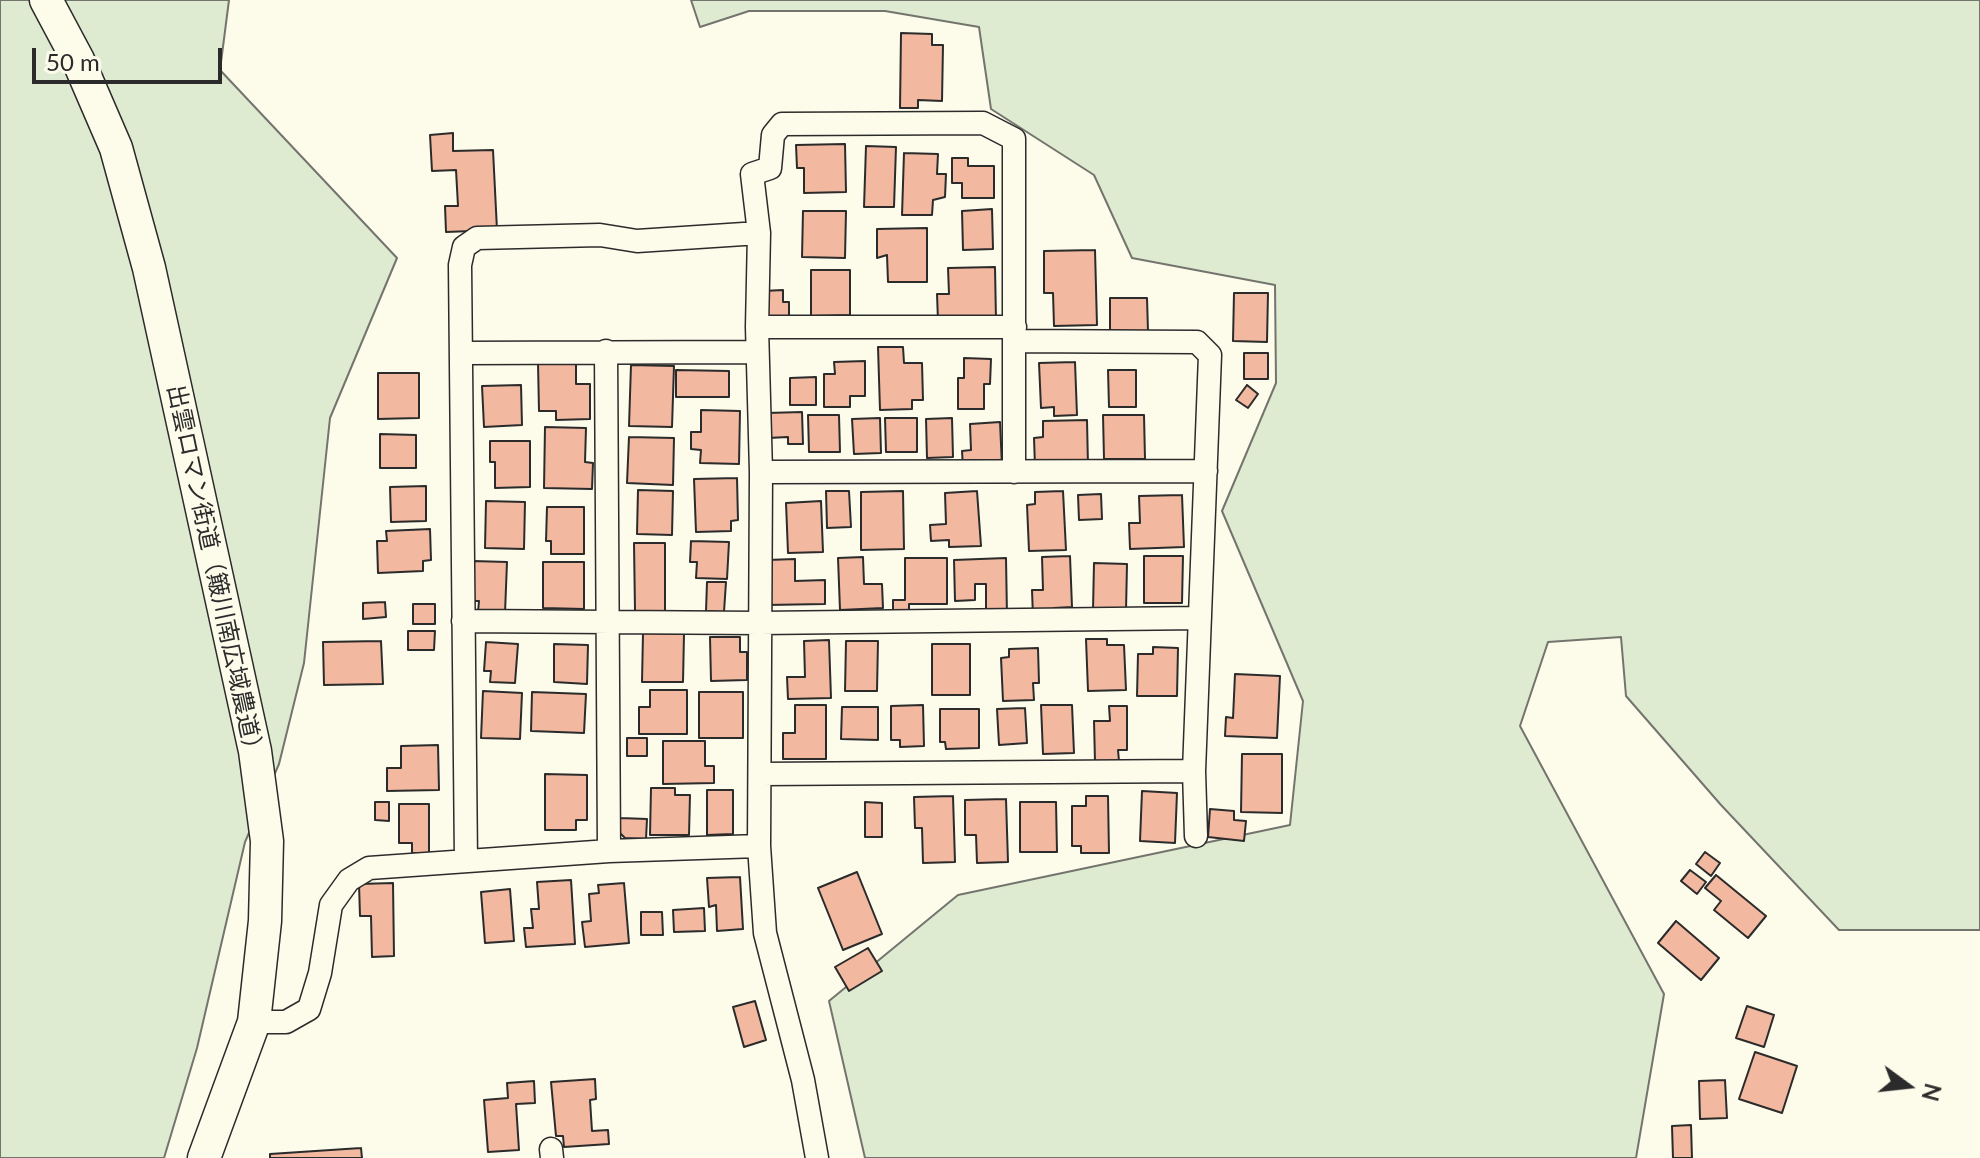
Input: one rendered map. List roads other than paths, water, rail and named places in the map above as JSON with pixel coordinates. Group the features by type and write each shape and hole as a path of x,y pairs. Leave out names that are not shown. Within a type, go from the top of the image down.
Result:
{"street":[{"name":"出雲ロマン街道（簸川南広域農道）","path":"46,0 78,60 116,148 149,268 255,751 267,841 265,921 254,1022 204,1158"},
{"path":"817,1158 803,1080 765,933 759,846 759,233 752,174 770,168 773,135 782,124 983,123 1014,139 1014,472"},
{"path":"466,861 460,265 464,247 477,238 600,235 637,241 759,233"},
{"path":"757,327 1197,342 1210,355 1194,771 1196,836"},
{"path":"606,351 609,851"},
{"path":"462,353 757,352"},
{"path":"761,472 1206,471"},
{"path":"463,621 760,623 1200,618"},
{"path":"761,774 1194,771"},
{"path":"254,1022 286,1022 309,1009 320,973 331,905 349,880 369,868 609,851 759,846"}]}
